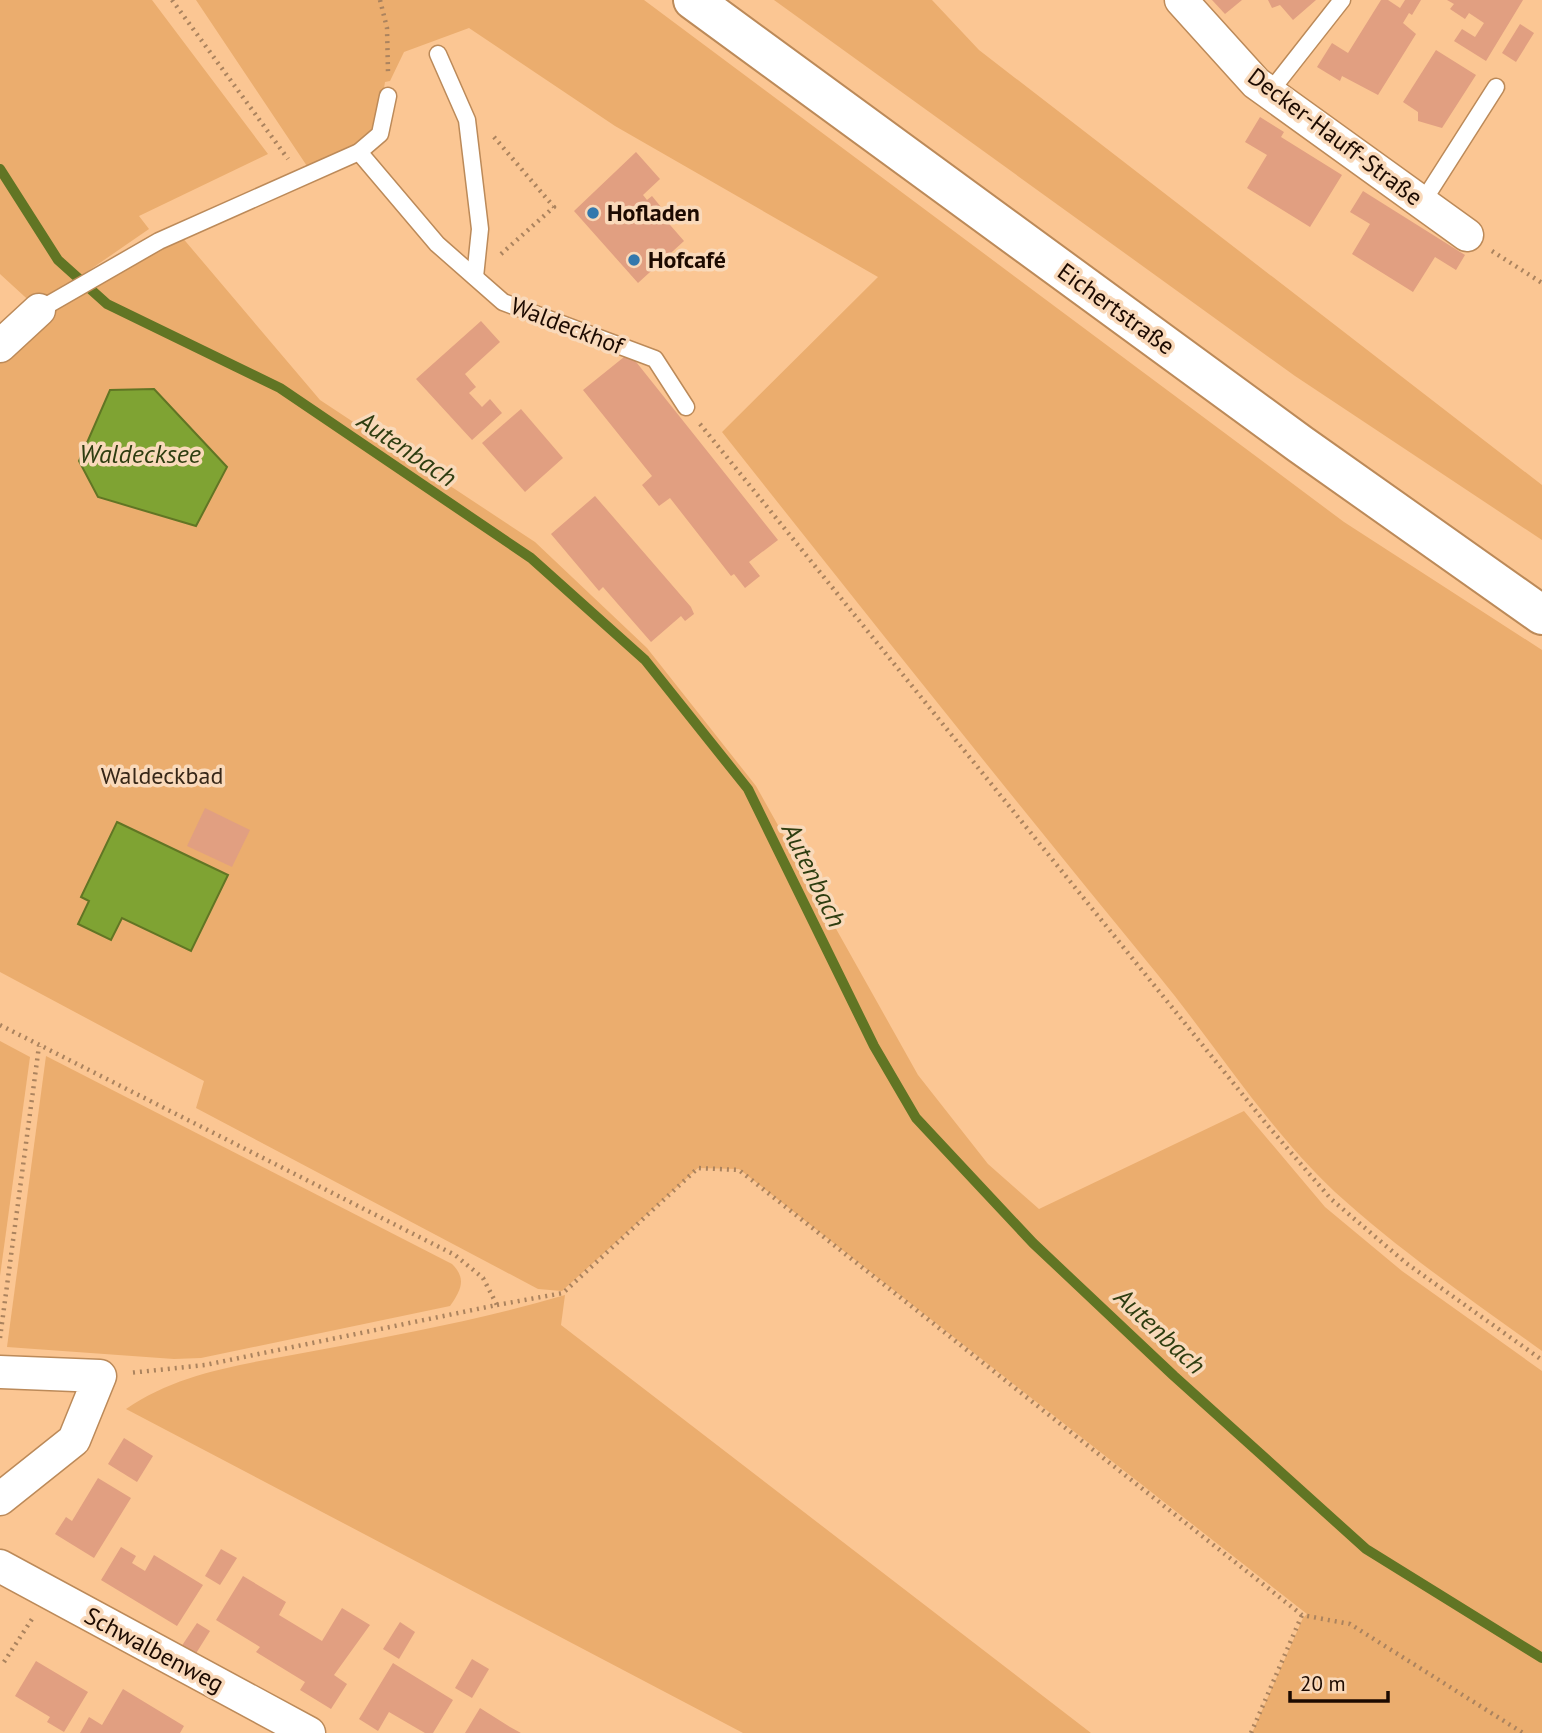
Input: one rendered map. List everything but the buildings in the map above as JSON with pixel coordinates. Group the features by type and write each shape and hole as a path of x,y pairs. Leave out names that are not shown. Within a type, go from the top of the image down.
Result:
{"street":[{"name":"Eichertstraße","path":"693,0 1300,444 1542,615"},
{"name":"Decker-Hauff-Straße","path":"1181,0 1256,83 1467,235"},
{"path":"0,346 52,303"},
{"path":"0,1372 100,1376 74,1440 0,1499"},
{"name":"Schwalbenweg","path":"0,1566 309,1733"}],"lane":[{"path":"1269,93 1342,0"},
{"path":"438,54 467,120 480,229 475,277"},
{"path":"1422,203 1496,87"},
{"path":"52,303 159,241 359,152 380,134 388,96"},
{"name":"Waldeckhof","path":"359,152 437,244 503,302 656,359 686,407"}],"path":[{"path":"172,0 303,179"},
{"path":"380,0 387,29 388,96"},
{"path":"467,120 489,132 554,207 500,255"},
{"path":"1467,235 1542,284"},
{"path":"686,407 1268,1126 1331,1199 1406,1263 1542,1360"},
{"path":"0,1025 455,1255 483,1278 497,1305"},
{"path":"0,1338 40,1046"},
{"path":"100,1376 205,1365 563,1293 698,1168 739,1170 1302,1615 1350,1624 1522,1733"},
{"path":"4,1662 48,1593"},
{"path":"1251,1733 1302,1615"}],"green space":[{"path":"0,0 152,0 268,154 139,216 149,229 36,307 0,274"},
{"path":"196,0 644,0 1344,522 1542,650 1542,1351 1385,1235 1310,1167 722,432 878,277 615,126 469,28 404,52 390,81 385,82 377,132 311,172"},
{"path":"774,0 932,0 979,50 1542,485 1542,540 1295,376"},
{"name":"Waldeckbad","path":"181,236 320,400 535,542 647,648 756,786 918,1075 988,1164 1039,1209 1244,1111 1325,1207 1402,1271 1542,1371 1542,1733 1252,1733 1307,1614 739,1169 698,1168 562,1291 538,1289 196,1108 204,1081 0,972 0,352 35,317"},
{"path":"0,1041 30,1057 0,1276"},
{"path":"46,1056 452,1264 461,1280 457,1295 450,1306 201,1358 174,1359 7,1347"},
{"path":"565,1295 561,1325 1091,1733 743,1733 126,1409 170,1385 219,1370 443,1326"}],"water":[{"name":"Waldecksee","path":"154,389 227,467 196,526 98,497 79,461 110,390"},
{"path":"117,822 228,875 191,951 122,918 111,940 78,924 89,901 81,897"}],"waterway":[{"name":"Autenbach","path":"0,169 58,260 107,304 280,388 531,558 645,660 748,789 874,1046 916,1118 1033,1243 1174,1376 1366,1549 1542,1658"}],"place":[{"name":"Hofladen","path":"593,213"},
{"name":"Hofcafé","path":"634,260"}]}
